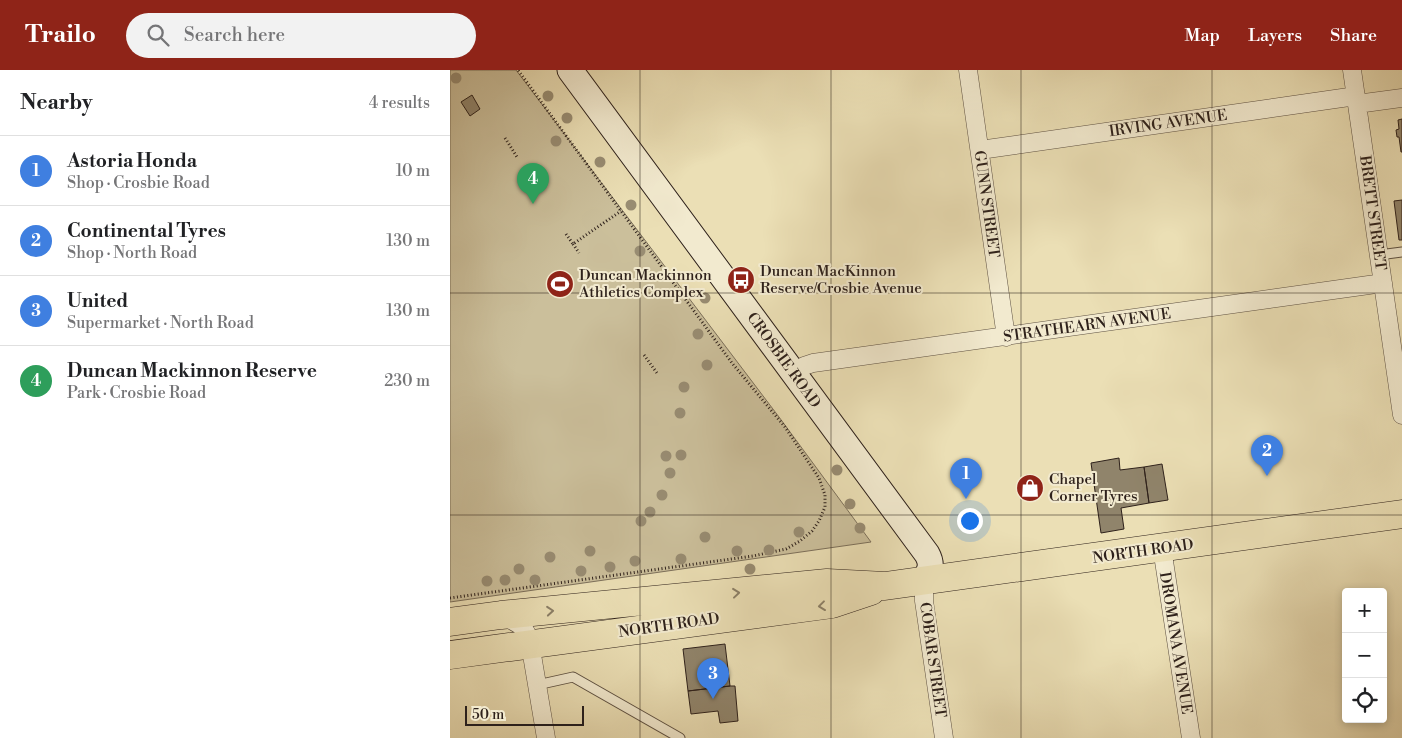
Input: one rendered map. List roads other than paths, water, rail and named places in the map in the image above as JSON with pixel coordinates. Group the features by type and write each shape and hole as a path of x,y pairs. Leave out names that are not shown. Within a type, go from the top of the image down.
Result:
{"highway":[{"name":"NORTH ROAD","path":"450,622 501,615 827,583 885,586 1402,514"},
{"name":"NORTH ROAD","path":"450,655 832,604 885,586"}],"street":[{"name":"CROSBIE ROAD","path":"570,70 927,554 931,561 931,569 924,581"},
{"name":"GUNN STREET","path":"968,70 1006,337"},
{"name":"BRETT STREET","path":"1352,70 1382,283 1399,375 1402,416"},
{"name":"IRVING AVENUE","path":"980,150 1356,100 1402,98"},
{"name":"STRATHEARN AVENUE","path":"794,373 804,366 813,363 1382,283"},
{"name":"DROMANA AVENUE","path":"1162,548 1191,738"},
{"name":"COBAR STREET","path":"924,581 924,600 944,738"},
{"path":"501,615 522,626 527,632 546,738"}],"lane":[{"path":"1379,255 1402,252"},
{"path":"537,685 573,678 680,738"}],"place":[{"name":"Duncan Mackinnon Reserve","path":"533,204"},
{"name":"Duncan MacKinnon Reserve/Crosbie Avenue","path":"741,280"},
{"name":"Duncan Mackinnon Athletics Complex","path":"560,284"},
{"name":"Continental Tyres","path":"1267,476"},
{"name":"Chapel Corner Tyres","path":"1030,488"},
{"name":"Astoria Honda","path":"966,499"},
{"name":"United","path":"713,699"}]}
